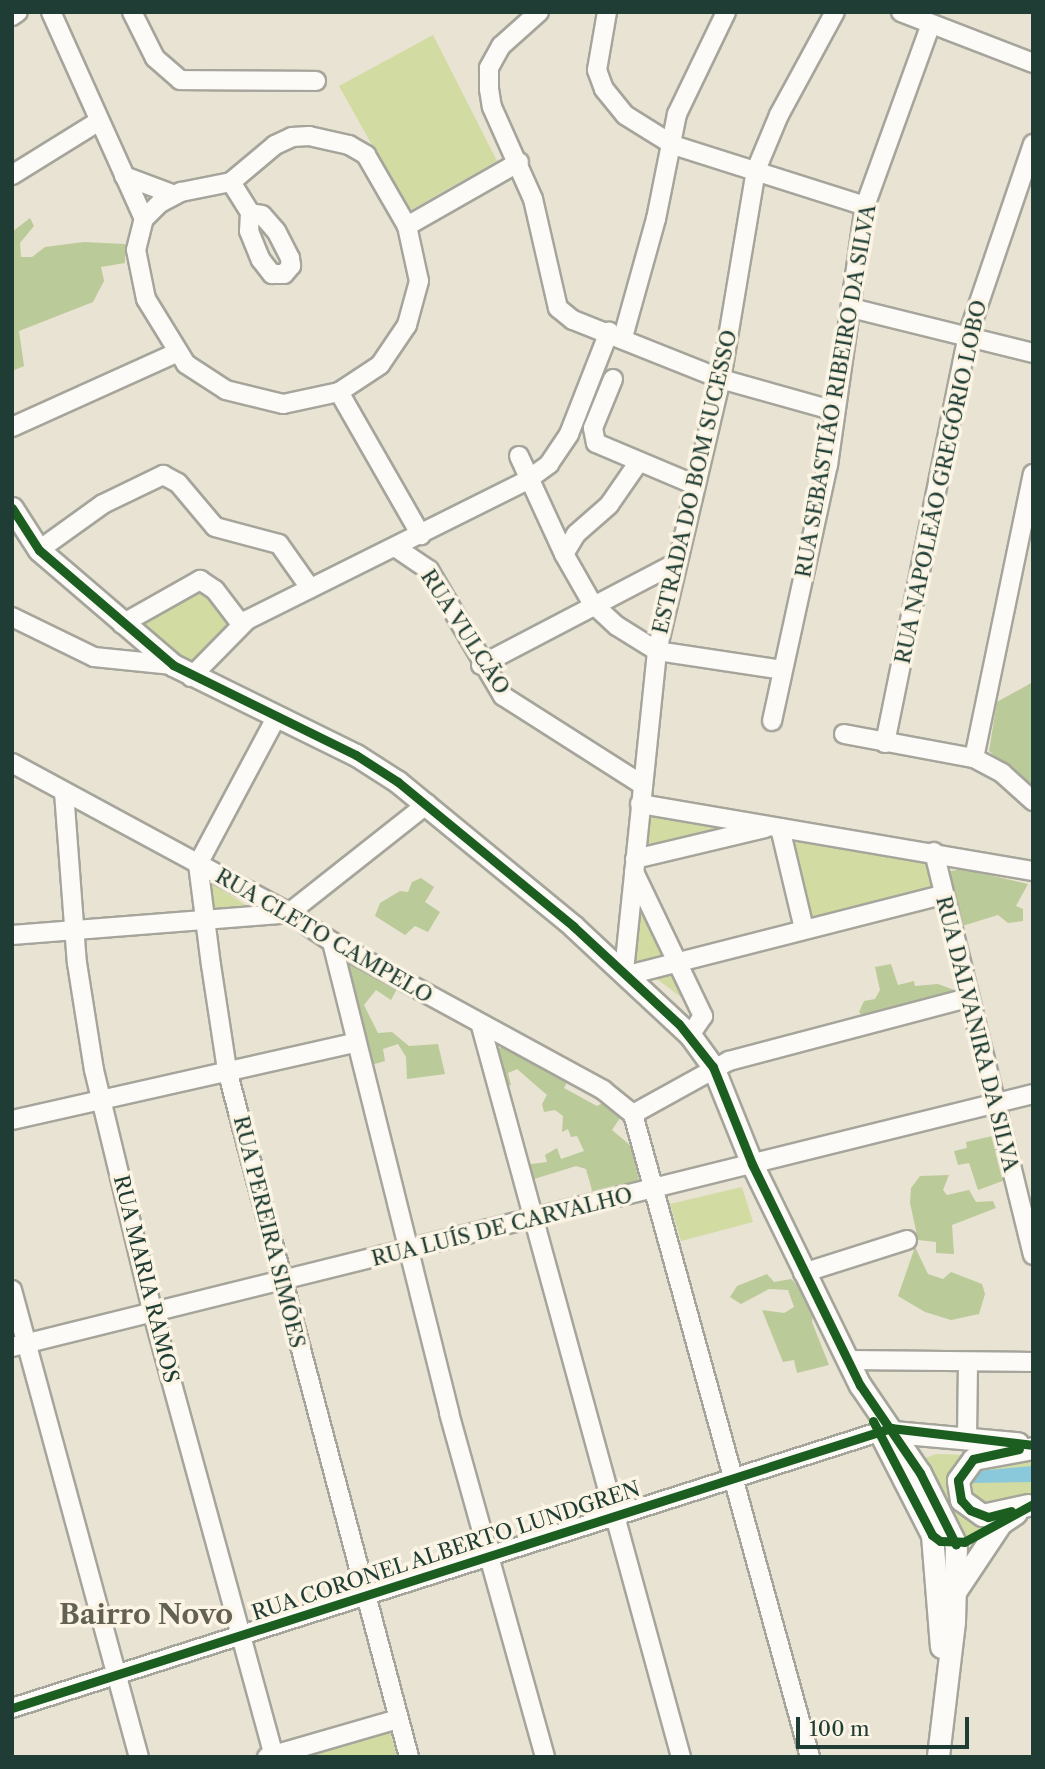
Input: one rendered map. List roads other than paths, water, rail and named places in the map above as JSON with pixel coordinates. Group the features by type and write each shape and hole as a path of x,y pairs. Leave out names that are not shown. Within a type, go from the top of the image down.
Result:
{"main road":[{"path":"12,508 39,550 122,624 182,671 377,768 427,804 626,973 690,1035 713,1067 752,1164 860,1385 956,1545 956,1591 938,1757"},
{"path":"885,1430 967,1436 1033,1446"},
{"path":"885,1430 932,1535 945,1673"},
{"path":"1030,1505 982,1516 961,1500 958,1480 974,1459 1033,1446"},
{"path":"932,1535 956,1545 1030,1505"},
{"path":"956,1591 1001,1523"}],"street":[{"path":"12,16 18,12"},
{"path":"51,12 144,219"},
{"path":"132,12 155,58 177,78 316,81"},
{"path":"539,12 501,46 489,68 492,107 519,162 541,230 555,299 566,316 616,334 721,380 835,411"},
{"path":"607,12 597,55 604,89 625,115 673,145 865,206"},
{"path":"12,617 87,655 182,671 241,624 526,481 549,464 565,442 616,334 673,145 677,114 726,12"},
{"name":"ESTRADA DO BOM SUCESSO","path":"626,973 641,784 657,651 693,484 721,380 756,170 779,115 835,12"},
{"path":"901,12 930,26 1033,63"},
{"name":"RUA SEBASTIÃO RIBEIRO DA SILVA","path":"772,721 828,465 865,206 930,26"},
{"path":"12,175 99,121"},
{"path":"292,137 340,142 366,155 407,226 418,265 413,312 380,365 339,392 299,404 242,396 204,378 176,353 153,314 139,277 136,250 144,219 175,195 232,182 268,150 292,137"},
{"name":"RUA NAPOLEÃO GREGÓRIO LOBO","path":"885,743 968,335 1033,144"},
{"path":"407,226 519,162"},
{"path":"124,176 175,195"},
{"path":"232,182 250,213"},
{"path":"851,308 1033,353"},
{"path":"12,427 176,353"},
{"path":"613,379 593,437 602,447 693,484"},
{"path":"339,392 421,534"},
{"path":"519,456 526,481 592,603 617,626 657,651 782,670"},
{"path":"564,554 576,534 609,506 638,463"},
{"path":"974,758 1033,474"},
{"path":"39,550 103,504 163,475 178,483 215,527 279,544 310,589"},
{"name":"RUA VULCÃO","path":"395,547 429,570 481,665 513,705 641,784"},
{"path":"481,665 592,603 676,563"},
{"path":"122,624 200,580 215,590 241,624"},
{"path":"198,864 277,716"},
{"path":"844,734 974,758 1002,773 1033,801"},
{"name":"RUA CLETO CAMPELO","path":"12,763 289,913 332,942 481,1026 603,1090 633,1114"},
{"name":"RUA MARIA RAMOS","path":"64,792 73,927 86,1029 153,1314 271,1756"},
{"path":"12,934 73,927 289,913 427,804"},
{"path":"640,804 1033,871"},
{"path":"690,1035 703,1016 635,865 776,827"},
{"path":"776,827 804,929"},
{"name":"RUA DALVANIRA DA SILVA","path":"934,852 992,1104 1033,1255"},
{"name":"RUA PEREIRA SIMÕES","path":"198,864 208,919 227,1070 364,1599 409,1757"},
{"path":"626,973 942,895"},
{"path":"332,942 408,1250 545,1757"},
{"path":"810,1757 633,1114 713,1067 832,1031 967,999"},
{"path":"481,1026 532,1220 618,1517 681,1757"},
{"path":"12,1120 355,1043"},
{"name":"RUA LUÍS DE CARVALHO","path":"19,1346 1033,1094"},
{"path":"803,1273 907,1240"},
{"path":"12,1290 19,1346 139,1757"},
{"path":"848,1360 1033,1362"},
{"path":"967,1436 968,1362"},
{"name":"RUA CORONEL ALBERTO LUNDGREN","path":"12,1708 239,1635 491,1559 733,1477 885,1430"},
{"path":"271,1756 398,1719"}],"water":[{"path":"1033,1466 1033,1482 967,1483 978,1471"}],"district":[{"name":"Bairro Novo","path":"146,1614"}]}
